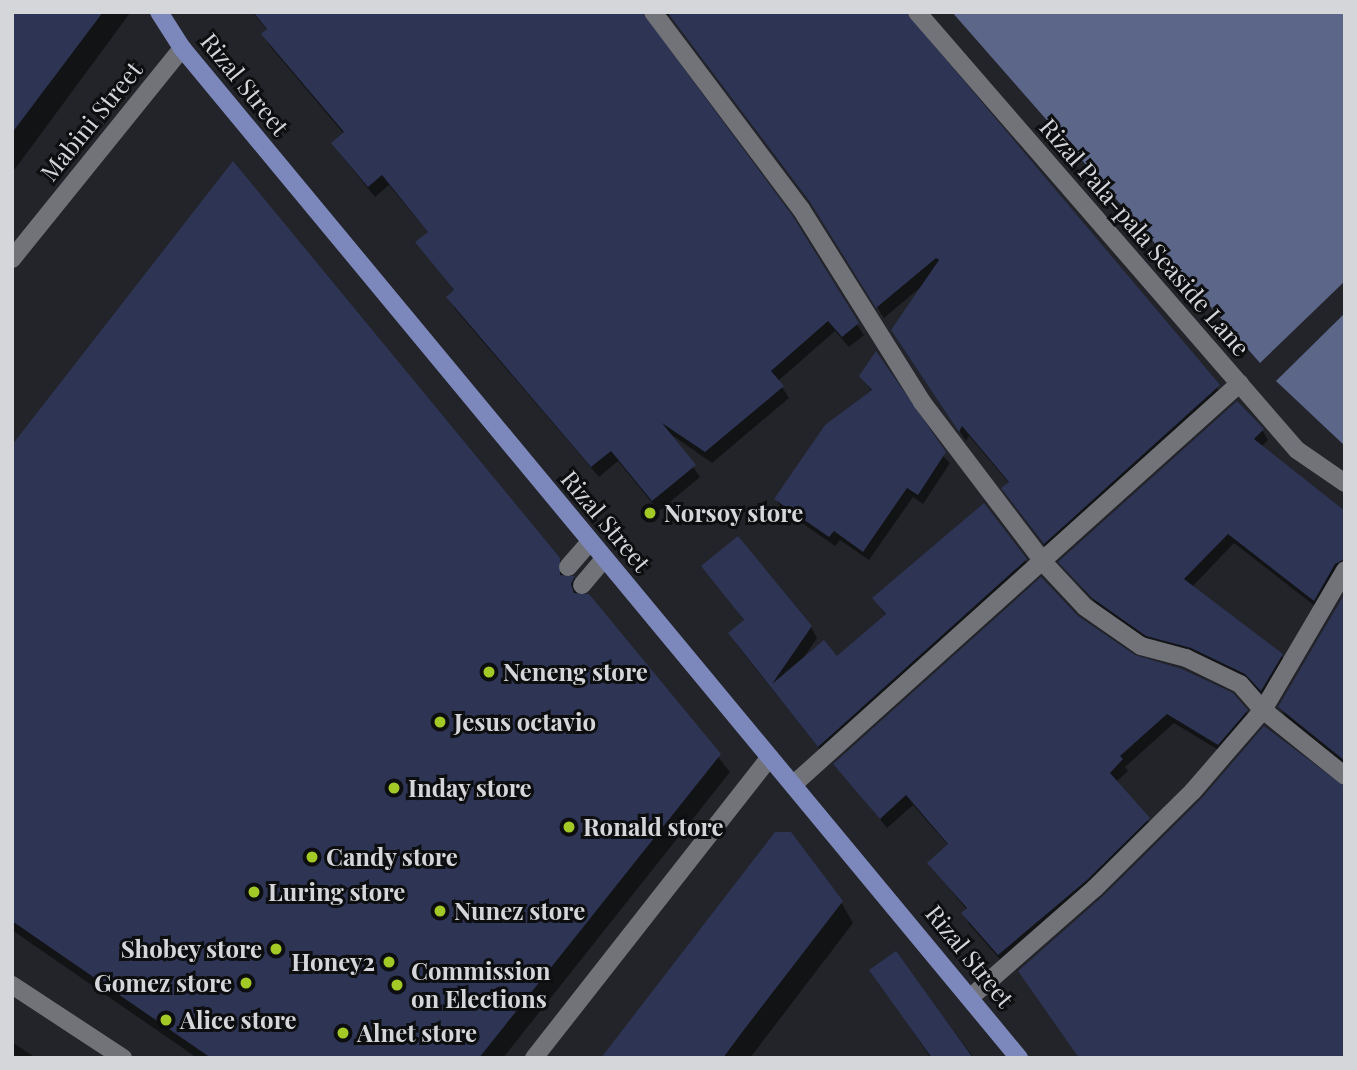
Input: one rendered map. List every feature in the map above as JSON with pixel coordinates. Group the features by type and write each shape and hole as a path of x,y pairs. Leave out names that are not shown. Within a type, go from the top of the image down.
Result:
{"main road":[{"name":"Rizal Street","path":"159,12 182,48 590,542 972,996 1019,1058"}],"street":[{"path":"653,12 801,209 922,402 1044,563 1085,607 1141,646 1186,658 1240,684 1263,710 1345,776"},
{"name":"Rizal Pala-pala Seaside Lane","path":"917,12 1297,450 1345,483"},
{"name":"Mabini Street","path":"12,258 182,48"},
{"path":"795,783 1044,563 1240,383"},
{"path":"568,567 590,542"},
{"path":"582,586 605,558"},
{"path":"972,996 1105,879 1193,791 1263,710 1345,570"},
{"path":"534,1058 770,758"},
{"path":"12,985 123,1058"}],"water":[{"path":"952,12 1345,12 1345,281 1260,363"},
{"path":"1345,313 1345,446 1276,381"}],"building":[{"path":"12,12 103,12 12,133"},
{"path":"253,12 642,12 792,215 859,323 842,337 828,321 771,371 784,386 705,452 662,423 696,465 652,501 611,451 591,467 446,297 454,290 415,242 428,232 382,175 368,187 331,143 344,132 261,34 267,29"},
{"path":"667,12 906,12 1220,385 1044,544 1001,488 1009,482 962,426 959,432 891,330 939,260 936,258 876,308 810,202"},
{"path":"233,161 560,558 560,575 575,576 571,584 574,593 589,594 721,754 479,1058 211,1058 12,921 12,445"},
{"path":"876,351 946,452 918,495 907,488 863,552 834,531 829,537 774,499 825,425 872,390 859,376"},
{"path":"1237,401 1264,429 1254,439 1345,511 1345,559 1335,564 1314,601 1228,534 1184,579 1283,654 1261,691 1245,674 1191,648 1146,636 1092,598 1058,562"},
{"path":"984,503 1027,559 818,747 728,633 744,620 701,566 738,536 812,626 772,684 824,640 837,656 886,614 872,598"},
{"path":"1041,577 1078,616 1135,655 1182,669 1233,693 1248,710 1218,745 1167,714 1120,756 1123,759 1110,773 1150,818 1087,880 998,955 961,913 967,908 927,863 948,844 906,795 880,819 833,764"},
{"path":"1345,593 1345,761 1278,707"},
{"path":"1264,726 1345,787 1345,1058 1079,1058 1018,971 1103,896 1201,799"},
{"path":"775,832 791,832 843,901 723,1058 601,1058"},
{"path":"896,951 973,1058 932,1058 869,970"}],"place":[{"name":"Norsoy store","path":"650,513"},
{"name":"Neneng store","path":"489,672"},
{"name":"Jesus octavio","path":"440,722"},
{"name":"Inday store","path":"394,788"},
{"name":"Ronald store","path":"569,827"},
{"name":"Candy store","path":"312,857"},
{"name":"Luring store","path":"254,892"},
{"name":"Nunez store","path":"440,911"},
{"name":"Shobey store","path":"276,949"},
{"name":"Honey2","path":"389,962"},
{"name":"Gomez store","path":"246,983"},
{"name":"Commission on Elections","path":"397,985"},
{"name":"Alice store","path":"166,1020"},
{"name":"Alnet store","path":"343,1033"}]}
